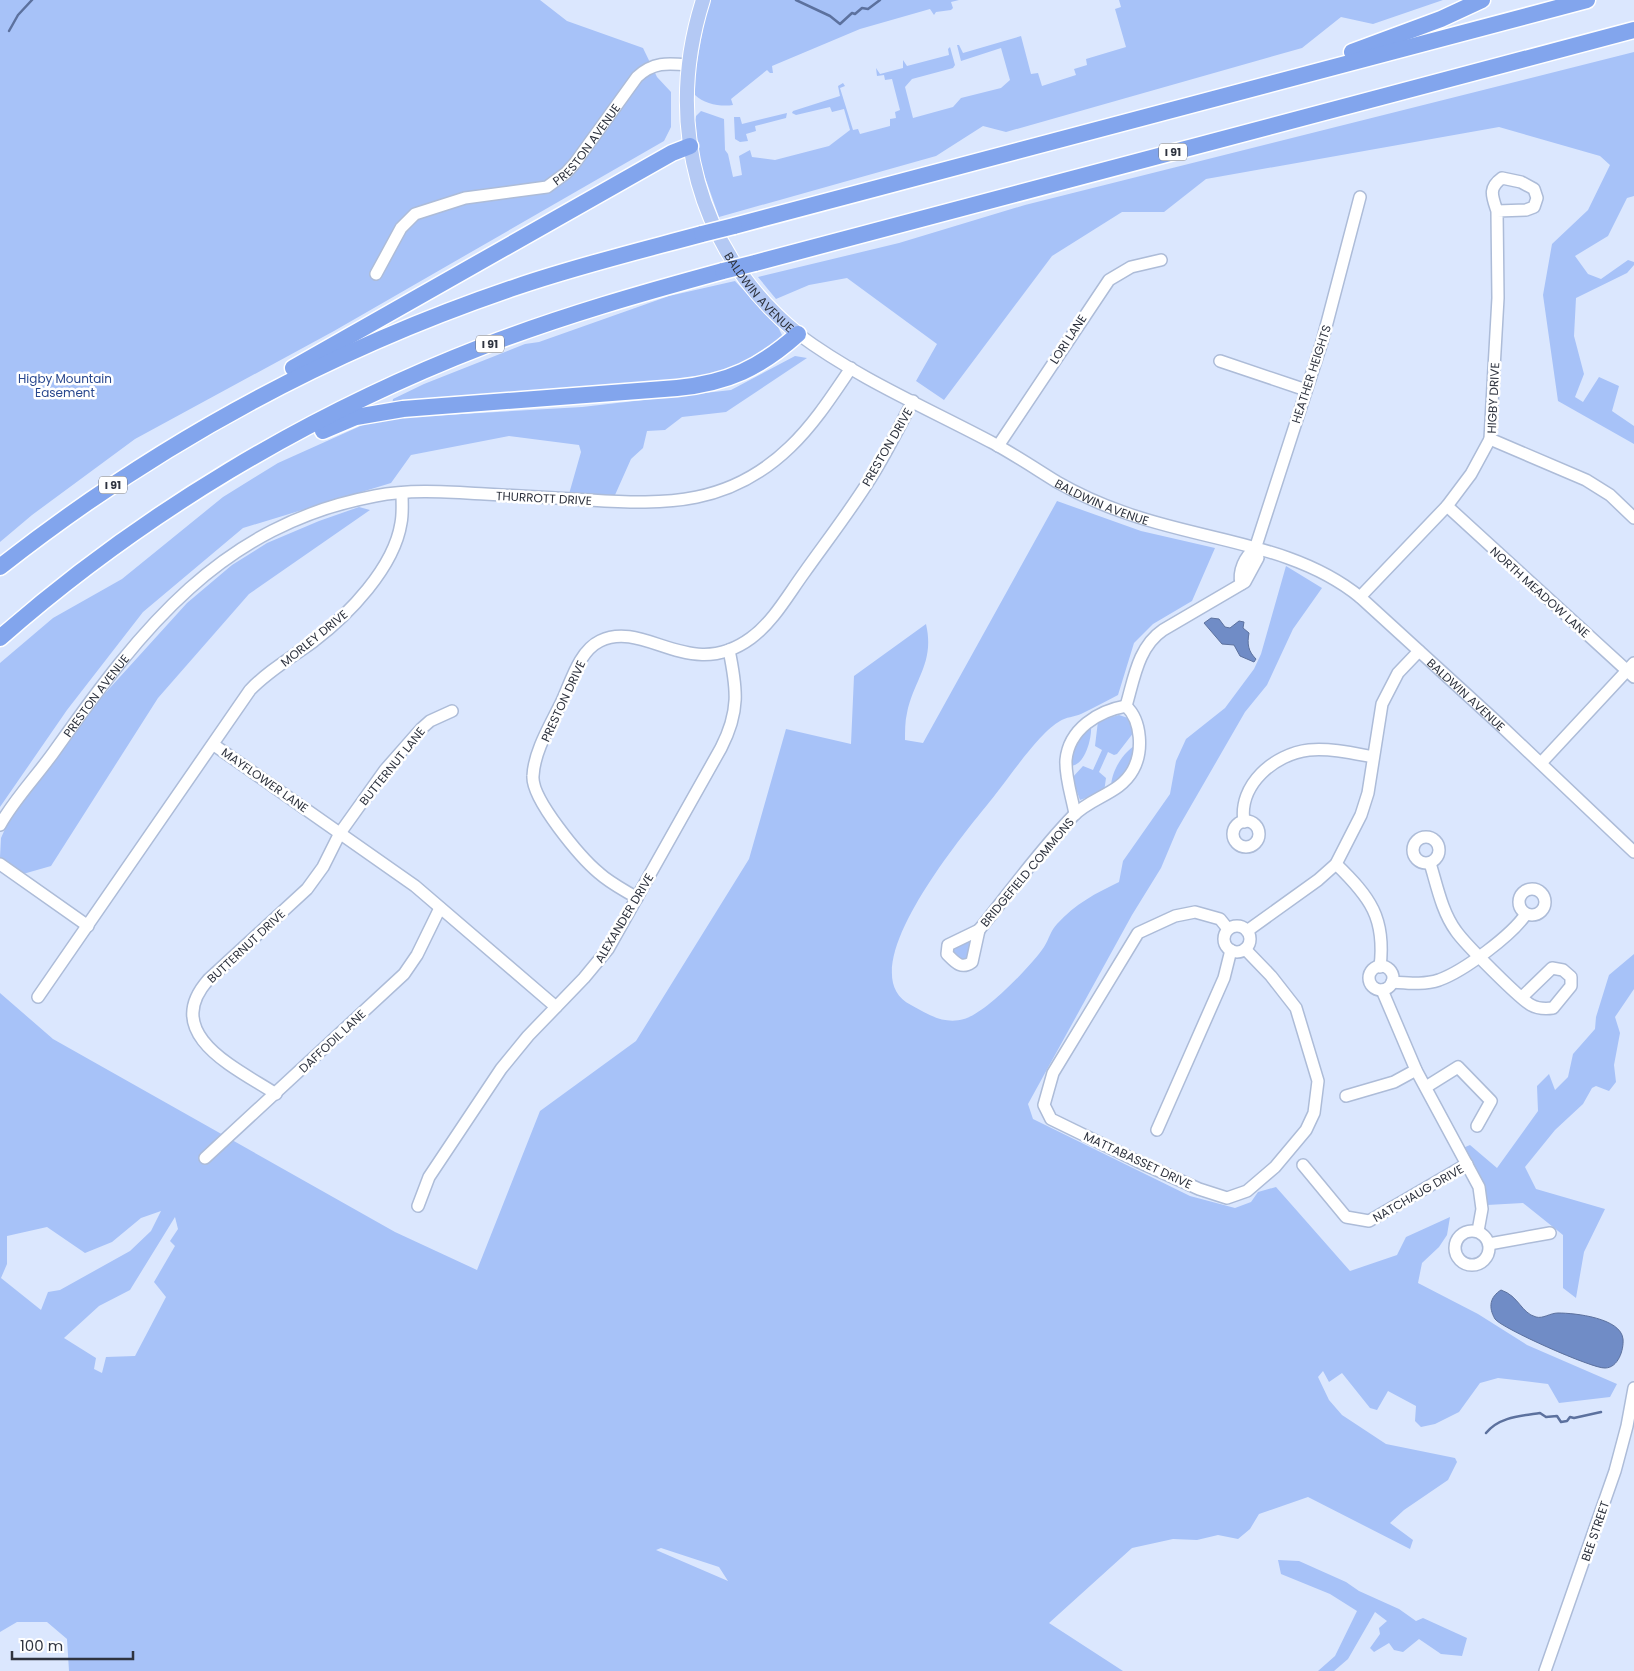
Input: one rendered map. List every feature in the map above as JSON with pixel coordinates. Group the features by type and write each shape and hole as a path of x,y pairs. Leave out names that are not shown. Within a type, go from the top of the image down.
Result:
{"highway":[{"path":"1316,72 1337,56 1441,19 1482,0"},
{"name":"I 91","path":"0,567 115,483 232,411 350,352 448,311 548,276 1587,0"},
{"name":"I 91","path":"0,638 73,578 128,538 196,493 269,449 362,400 488,344 608,303 755,262 1634,30"},
{"path":"1592,41 1612,43 1634,40"},
{"path":"232,411 255,389 672,153 690,146"},
{"path":"269,449 294,445 348,420 389,410 677,388 713,383 754,368 798,334"}],"main road":[{"path":"688,65 703,0"},
{"name":"BALDWIN AVENUE","path":"688,65 687,109 690,146 702,199 729,256 756,292 798,334"}],"street":[{"name":"PRESTON AVENUE","path":"376,274 401,228 415,214 465,198 547,187 566,174 637,77 645,69 666,63 688,65"},
{"name":"HEATHER HEIGHTS","path":"1255,549 1332,311 1360,197"},
{"name":"HIGBY DRIVE","path":"1360,597 1447,506 1471,474 1490,439 1498,298 1497,211"},
{"name":"LORI LANE","path":"998,446 1108,280 1131,267 1161,260"},
{"name":"BALDWIN AVENUE","path":"798,334 851,368 998,446 1066,487 1113,508 1255,549 1312,568 1331,577 1360,597 1541,763 1634,852"},
{"path":"1220,361 1306,390"},
{"name":"THURROTT DRIVE","path":"204,575 244,545 285,523 347,503 402,493 462,493 644,503 686,501 705,496 744,480 775,460 789,448 815,419 851,368"},
{"name":"PRESTON DRIVE","path":"637,898 598,872 543,807 534,789 532,779 536,757 582,658 600,641 625,636 692,655 704,655 729,650 752,638 770,619 870,479 913,401"},
{"path":"1490,439 1586,480 1610,495 1634,518"},
{"name":"MORLEY DRIVE","path":"214,745 258,682 332,627 362,595 385,561 399,533 402,493"},
{"name":"NORTH MEADOW LANE","path":"1447,506 1632,670"},
{"path":"1126,706 1142,654 1154,637 1241,584 1240,576 1246,558 1255,549"},
{"name":"PRESTON AVENUE","path":"0,825 115,666 170,607 204,575"},
{"name":"ALEXANDER DRIVE","path":"418,1206 429,1178 500,1069 518,1046 596,965 637,898 721,748 732,724 736,694 729,650"},
{"path":"1247,930 1318,880 1336,864 1361,815 1368,793 1382,704 1398,673 1418,651"},
{"path":"1541,763 1632,670"},
{"name":"BRIDGEFIELD COMMONS","path":"979,930 1075,814 1116,789 1132,772 1139,748 1138,735 1134,714 1126,706 1092,719 1083,725 1074,738 1066,759 1075,814"},
{"name":"BUTTERNUT LANE","path":"340,833 385,770 421,729 430,721 452,711"},
{"name":"MAYFLOWER LANE","path":"38,996 214,745 409,882 556,1007"},
{"path":"1244,822 1242,811 1248,792 1266,770 1280,760 1292,754 1324,749 1373,756"},
{"name":"BUTTERNUT DRIVE","path":"276,1094 206,1046 195,1026 194,1006 201,988 208,980 316,879 340,833"},
{"path":"1430,863 1442,904 1456,931 1522,997"},
{"path":"0,864 88,926"},
{"name":"NATCHAUG DRIVE","path":"1336,864 1360,887 1378,919 1383,942 1380,967 1372,970 1369,979 1373,987 1382,990 1416,1070 1479,1187 1482,1209 1478,1231"},
{"name":"DAFFODIL LANE","path":"205,1158 404,974 417,955 440,908"},
{"name":"MATTABASSET DRIVE","path":"1228,929 1220,919 1195,912 1175,916 1138,933 1052,1074 1044,1105 1051,1118 1137,1162 1199,1189 1226,1198 1247,1191 1275,1167 1306,1130 1314,1113 1318,1081 1296,1008 1271,976 1245,949"},
{"path":"1392,982 1417,984 1439,980 1480,956 1518,925 1526,914"},
{"path":"1236,926 1247,930 1250,942 1245,949 1237,952 1231,950 1225,943 1228,929 1236,926"},
{"path":"1156,1130 1224,978 1231,950"},
{"path":"1380,967 1389,970 1393,978 1390,986 1382,990"},
{"path":"1426,1087 1458,1067 1490,1101 1477,1126"},
{"path":"1346,1096 1394,1082 1416,1070"},
{"name":"NATCHAUG DRIVE","path":"1303,1165 1346,1217 1369,1221 1467,1164"},
{"path":"1478,1231 1484,1235 1489,1244 1488,1254 1479,1264 1466,1264 1460,1260 1454,1248 1455,1241 1464,1232 1478,1231"},
{"path":"1489,1244 1550,1233"},
{"name":"BEE STREET","path":"1544,1671 1615,1471 1627,1426 1634,1388"}],"green space":[{"name":"Higby Mountain Easement","path":"0,0 540,0 567,21 643,48 657,77 671,92 671,127 664,141 334,331 135,439 32,515 0,542"},
{"path":"708,0 959,0 951,2 953,8 951,10 936,12 934,15 930,9 860,29 772,66 773,73 767,70 731,99 733,105 723,106 708,103 695,95 694,79"},
{"path":"1119,0 1443,0 1373,24 1341,17 1302,48 1006,132 983,126 936,156 719,217 700,163 695,120 701,111 724,119 725,150 728,154 733,177 742,175 739,156 750,150 752,157 775,160 829,146 850,130 844,109 832,112 830,107 796,115 792,113 793,111 840,96 838,86 843,83 845,86 840,88 853,130 858,129 860,134 890,126 890,119 896,118 895,112 900,110 892,79 885,80 884,75 877,76 876,68 880,74 903,68 903,60 907,66 949,55 948,49 950,47 955,65 953,68 912,79 905,87 913,118 953,107 961,98 1001,88 1010,80 1001,48 961,61 957,45 959,45 963,53 1021,36 1031,74 1038,73 1042,86 1076,75 1074,69 1087,65 1086,59 1126,47 1115,9 1121,7"},
{"path":"1634,52 1634,196 1627,198 1608,236 1575,256 1588,274 1601,279 1628,260 1634,262 1634,265 1627,273 1576,298 1574,336 1584,374 1575,397 1583,402 1599,377 1619,386 1612,411 1634,426 1634,444 1558,401 1543,295 1552,244 1588,210 1610,165 1600,156 1499,127 1206,179 1164,212 1122,212 1052,256 944,400 916,381 937,344 847,278 809,285 776,299 758,277 899,243 1025,205"},
{"path":"787,113 786,118 755,126 756,131 746,134 748,141 740,142 735,139 734,117 740,117 742,124"},
{"path":"735,281 778,327 782,335 779,341 736,369 685,380 590,386 588,388 392,405 393,399 424,384 525,344 539,342 669,296"},
{"path":"795,356 807,358 726,412 682,417 665,430 647,431 643,448 631,459 615,495 569,494 581,452 579,445 509,436 411,455 391,483 243,528 143,612 67,710 0,807 0,663 53,618 122,579 223,497 278,463 376,419 582,407 731,390"},
{"path":"1057,501 1141,531 1215,548 1192,601 1153,624 1134,643 1118,695 1081,714 1062,720 1044,735 962,837 919,900 902,933 893,963 895,988 911,1005 936,1018 950,1021 964,1019 973,1015 995,999 1038,955 1055,926 1064,917 1078,905 1119,882 1123,861 1170,794 1176,761 1186,739 1225,708 1254,669 1261,654 1286,566 1322,588 1293,629 1267,685 1245,712 1177,830 1161,868 1132,915 1028,1104 1033,1119 1190,1196 1235,1208 1251,1202 1258,1192 1276,1187 1350,1271 1397,1255 1406,1237 1450,1217 1447,1235 1439,1247 1422,1263 1418,1283 1478,1314 1527,1345 1617,1384 1610,1397 1559,1403 1548,1384 1498,1378 1480,1383 1459,1412 1435,1424 1421,1427 1415,1421 1416,1406 1388,1391 1377,1410 1370,1408 1342,1373 1329,1382 1323,1371 1318,1377 1329,1400 1342,1415 1386,1444 1455,1458 1457,1462 1448,1480 1404,1510 1390,1523 1413,1540 1410,1549 1308,1497 1259,1514 1250,1529 1238,1539 1218,1535 1197,1540 1173,1539 1132,1548 1049,1623 1123,1671 69,1671 67,1639 47,1622 17,1622 0,1632 0,993 53,1039 395,1232 477,1270 540,1111 636,1041 749,859 786,729 851,744 854,676 926,624 928,650 923,670 910,701 905,730 905,740 923,743","holes":["161,1211 151,1231 130,1251 60,1290 48,1292 41,1310 1,1278 7,1264 7,1236 47,1227 85,1253 112,1242 141,1218","175,1217 178,1229 170,1241 175,1246 154,1282 166,1297 135,1356 106,1357 102,1373 94,1369 96,1358 64,1338 99,1306 130,1290","661,1548 719,1567 728,1581 656,1550"]},
{"path":"359,507 370,510 249,594 158,698 51,866 23,874 0,857 1,838 9,820 89,711 187,603 232,565 267,543 319,521"},
{"path":"1119,715 1131,719 1134,732 1117,754 1114,755 1108,752 1099,772 1106,778 1104,792 1080,800 1072,778 1083,766 1093,770 1102,750 1095,746 1098,721"},
{"path":"1091,726 1089,744 1084,756 1080,761 1071,766 1077,744"},
{"path":"1136,745 1129,769 1111,787 1113,775 1119,763 1127,752"},
{"path":"973,935 968,958 962,960 952,952 952,948"},
{"path":"1634,954 1634,989 1615,1017 1620,1033 1614,1065 1616,1082 1609,1091 1596,1086 1592,1088 1583,1104 1555,1130 1525,1167 1536,1189 1605,1209 1584,1252 1576,1298 1563,1288 1563,1235 1523,1203 1487,1205 1463,1148 1470,1145 1497,1168 1538,1111 1537,1086 1549,1074 1555,1090 1568,1077 1573,1054 1595,1029 1596,1017 1609,975"},
{"path":"1278,1560 1299,1561 1399,1609 1416,1621 1423,1618 1467,1638 1462,1656 1441,1654 1419,1639 1403,1652 1394,1650 1389,1643 1374,1652 1370,1648 1380,1634 1379,1628 1387,1621 1375,1612 1348,1659 1334,1671 1318,1671 1335,1656 1357,1611 1330,1594 1281,1574"}],"shaded area":[{"path":"1211,618 1219,619 1225,627 1230,628 1239,621 1244,622 1243,628 1249,633 1249,647 1256,659 1254,662 1240,656 1234,645 1222,644 1204,623"},
{"path":"1501,1290 1512,1296 1527,1312 1536,1317 1558,1313 1575,1314 1596,1318 1614,1326 1620,1332 1623,1339 1617,1362 1610,1367 1597,1367 1548,1347 1501,1324 1493,1315 1491,1303 1494,1296"}],"waterway":[{"path":"9,31 18,15 32,0"},
{"path":"796,0 830,16 840,24 852,13 855,14 862,8 868,9 880,0"},
{"path":"1486,1433 1504,1420 1518,1416 1540,1413 1546,1417 1557,1416 1561,1422 1567,1421 1570,1417 1574,1418 1601,1412"}]}
